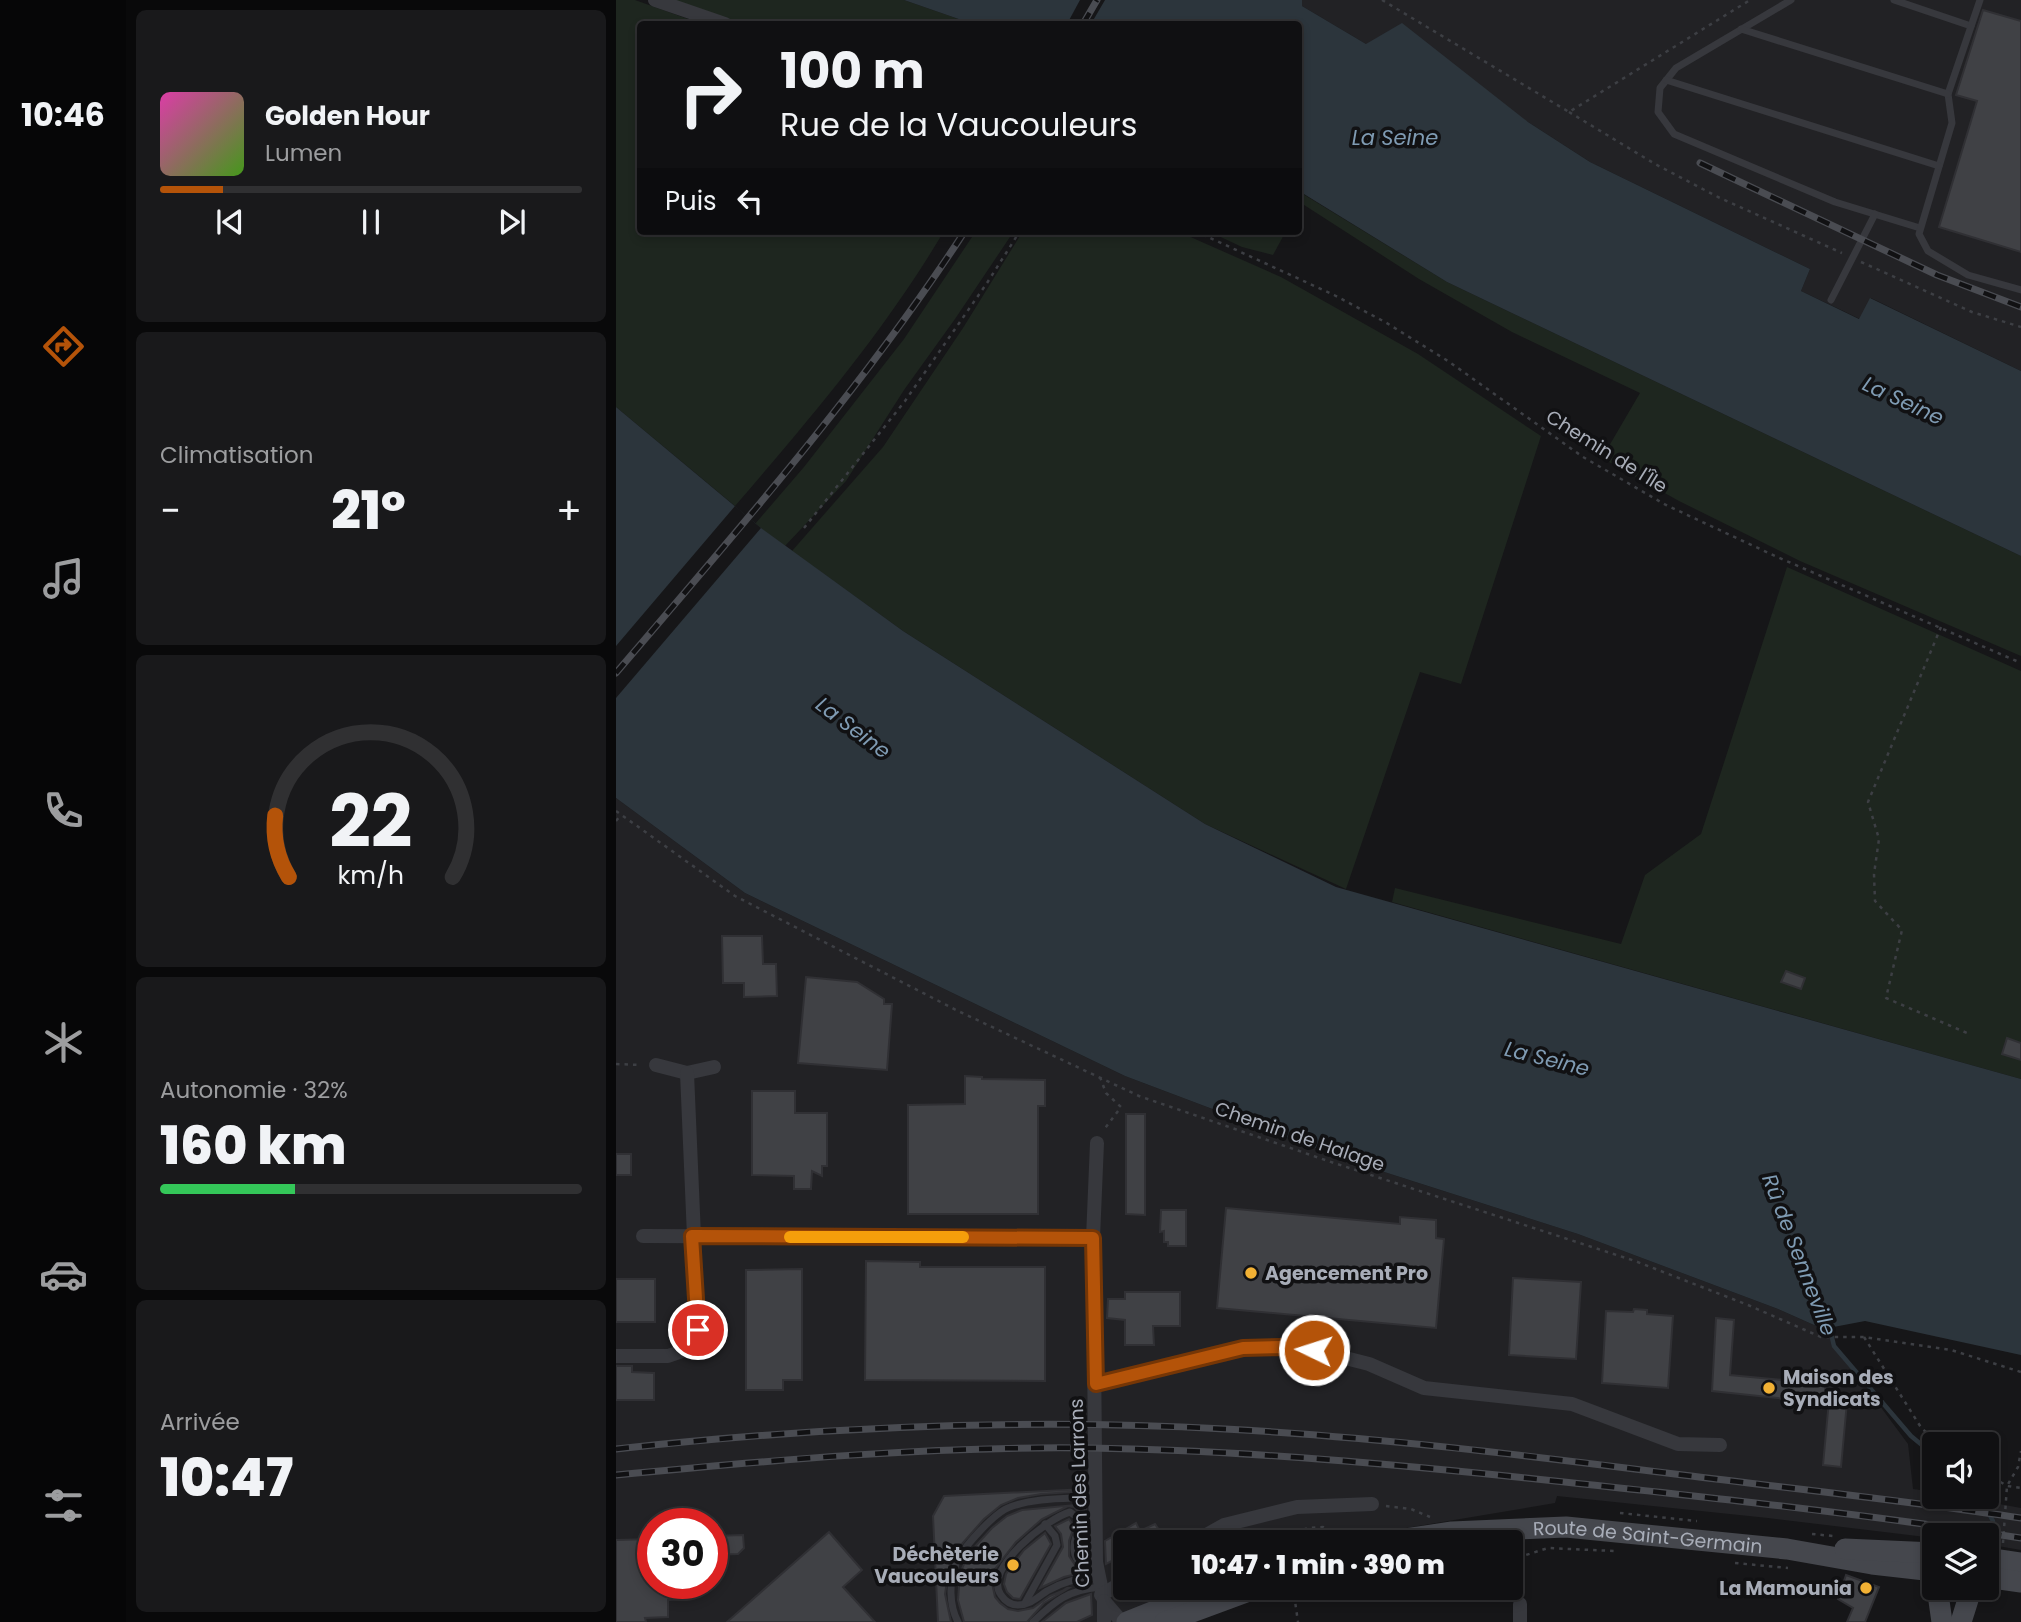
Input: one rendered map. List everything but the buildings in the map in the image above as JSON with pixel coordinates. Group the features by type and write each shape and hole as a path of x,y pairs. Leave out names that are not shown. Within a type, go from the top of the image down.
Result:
{"main road":[{"name":"Route de Saint-Germain","path":"1494,1530 1595,1528 1787,1549"},
{"path":"1523,1539 1654,1536"},
{"path":"1787,1549 1922,1552"},
{"path":"1787,1549 1922,1570"},
{"path":"1999,1555 2021,1563"},
{"path":"1999,1579 2021,1582"},
{"path":"1125,1622 1181,1600"},
{"path":"1165,1622 1225,1600"},
{"path":"1939,1600 1942,1622"},
{"path":"1961,1622 1968,1600"}],"street":[{"path":"654,0 716,21"},
{"path":"656,1065 687,1073 714,1067"},
{"path":"616,1356 668,1356 694,1348 698,1330 687,1073"},
{"name":"Chemin des Larrons","path":"1097,1143 1093,1238 1096,1497 1104,1622"},
{"path":"643,1236 1093,1238"},
{"path":"1096,1384 1243,1348 1314,1350 1369,1364 1424,1388 1572,1404 1678,1444 1720,1445"},
{"path":"1215,1530 1224,1525 1297,1507 1372,1504"},
{"path":"1100,1585 1113,1583"},
{"name":"Chemin des Larrons","path":"1100,1585 1125,1622"},
{"path":"1520,1604 1520,1622"}],"lane":[{"path":"1791,0 1676,68 1660,88 1658,112 1674,134 1835,202 1920,228"},
{"path":"1894,0 1971,26"},
{"path":"1980,0 1948,94 1952,122 1919,234 1927,251 1968,275 2021,290"},
{"path":"1741,29 1948,94"},
{"path":"1666,80 1939,166"},
{"path":"1831,300 1875,214"},
{"path":"958,1622 953,1613 951,1588 956,1563 990,1520 1008,1507 1035,1500 1096,1497"},
{"path":"1070,1512 1078,1518 1080,1528 1075,1536 1074,1550 1078,1561 1100,1585 1073,1580 1017,1605 1007,1602 998,1592 997,1577 1019,1546 1045,1524 1070,1512"},
{"path":"1025,1603 1057,1545 1055,1536 1045,1524"},
{"path":"1033,1622 1054,1602 1079,1589 1100,1585"}],"path":[{"path":"1382,0 1655,164 1717,197 1972,312 2021,327"},
{"path":"1569,112 1750,0"},
{"path":"804,528 905,401 1017,235"},
{"name":"Chemin de l'Île","path":"1204,235 1334,295 1385,322 1448,361 1583,457 1665,505 2021,663"},
{"path":"1941,626 1868,802 1879,839 1874,874 1875,901 1902,930 1886,998 1967,1033"},
{"name":"Chemin de Halage","path":"616,811 735,896 958,1011 1139,1096 1635,1261 1821,1337 1864,1337 1951,1350 2021,1372"},
{"path":"616,821 621,815"},
{"path":"616,1064 656,1065"},
{"path":"1097,1143 1121,1107 1107,1093 1100,1077"},
{"path":"1864,1337 1926,1432"},
{"path":"1999,1531 2007,1486 2018,1467 2021,1451"},
{"path":"1999,1481 2007,1486 2021,1488"},
{"path":"1308,1530 1324,1527 1327,1530"},
{"path":"1523,1556 1548,1548 1621,1551"},
{"path":"1730,1563 1797,1568"},
{"path":"1295,1600 1298,1622"}],"shaded area":[{"path":"616,0 635,0 694,21 637,21 637,235 942,235 872,339 819,407 735,506 616,407"},
{"path":"673,0 904,0 964,21 731,21"},
{"path":"1302,0 2021,0 2021,371 1871,298 1860,319 1801,291 1810,269 1590,162 1528,122 1366,44 1302,6"},
{"path":"1302,193 1447,282 2021,556 2021,656 1800,561 1679,501 1602,458 1640,393 1512,332 1419,279 1302,204"},
{"path":"973,235 1011,235 904,390 846,481 785,546 755,524 804,467 904,339"},
{"path":"1021,235 1186,235 1281,277 1418,354 1541,436 1461,684 1420,672 1346,889 1205,824 903,631 792,551 883,447 963,328"},
{"path":"1216,235 1284,235 1273,255 1242,247"},
{"path":"1787,567 2021,671 2021,1079 1392,902 1395,888 1621,944 1645,875 1701,834"},
{"path":"616,798 745,893 1125,1076 1353,1162 1578,1234 1778,1309 1823,1329 1908,1444 1913,1489 1922,1490 1922,1509 1999,1509 1999,1504 2021,1508 2021,1550 1999,1546 1999,1523 1922,1523 1922,1537 1557,1496 1555,1503 1394,1530 1113,1530 1113,1600 1172,1600 1125,1622 616,1622"}],"water":[{"name":"La Seine","path":"904,0 1302,0 1302,6 1366,44 1402,23 1528,122 1590,162 1810,269 1801,291 1859,319 1870,298 2021,371 2021,556 1447,282 1302,193 1302,21 964,21"},
{"path":"616,407 761,528 903,631 1205,824 1336,887 2021,1079 2021,1355 1865,1321 1823,1329 1778,1309 1578,1234 1353,1162 1125,1076 745,893 616,798"}],"pier":[{"path":"1080,0 1105,0 1093,21 1069,21"},
{"path":"735,506 761,528 616,698 616,646"}],"waterway":[{"name":"Rû de Senneville","path":"1828,1321 1834,1346 1911,1436 1922,1445"},
{"name":"Rû de Senneville","path":"1986,1509 1993,1521"}],"railway":[{"path":"1085,21 1097,0"},
{"path":"1700,163 1937,275 2021,307"},
{"path":"616,673 798,458 884,347 962,235"},
{"path":"616,1449 768,1435 920,1427 1073,1424 1225,1429 1512,1454 2021,1518"},
{"path":"616,1475 793,1459 971,1449 1194,1451 1507,1476 1829,1512 2021,1538"}],"slow traffic":[{"path":"790,1237 963,1237"}],"place":[{"name":"Agencement Pro","path":"1251,1273"},
{"name":"Maison des Syndicats","path":"1769,1388"},
{"name":"Déchèterie Vaucouleurs","path":"1013,1565"},
{"name":"La Mamounia","path":"1866,1588"}],"route":[{"path":"698,1330 692,1236 1093,1238 1096,1384 1243,1348 1314,1350"}]}
